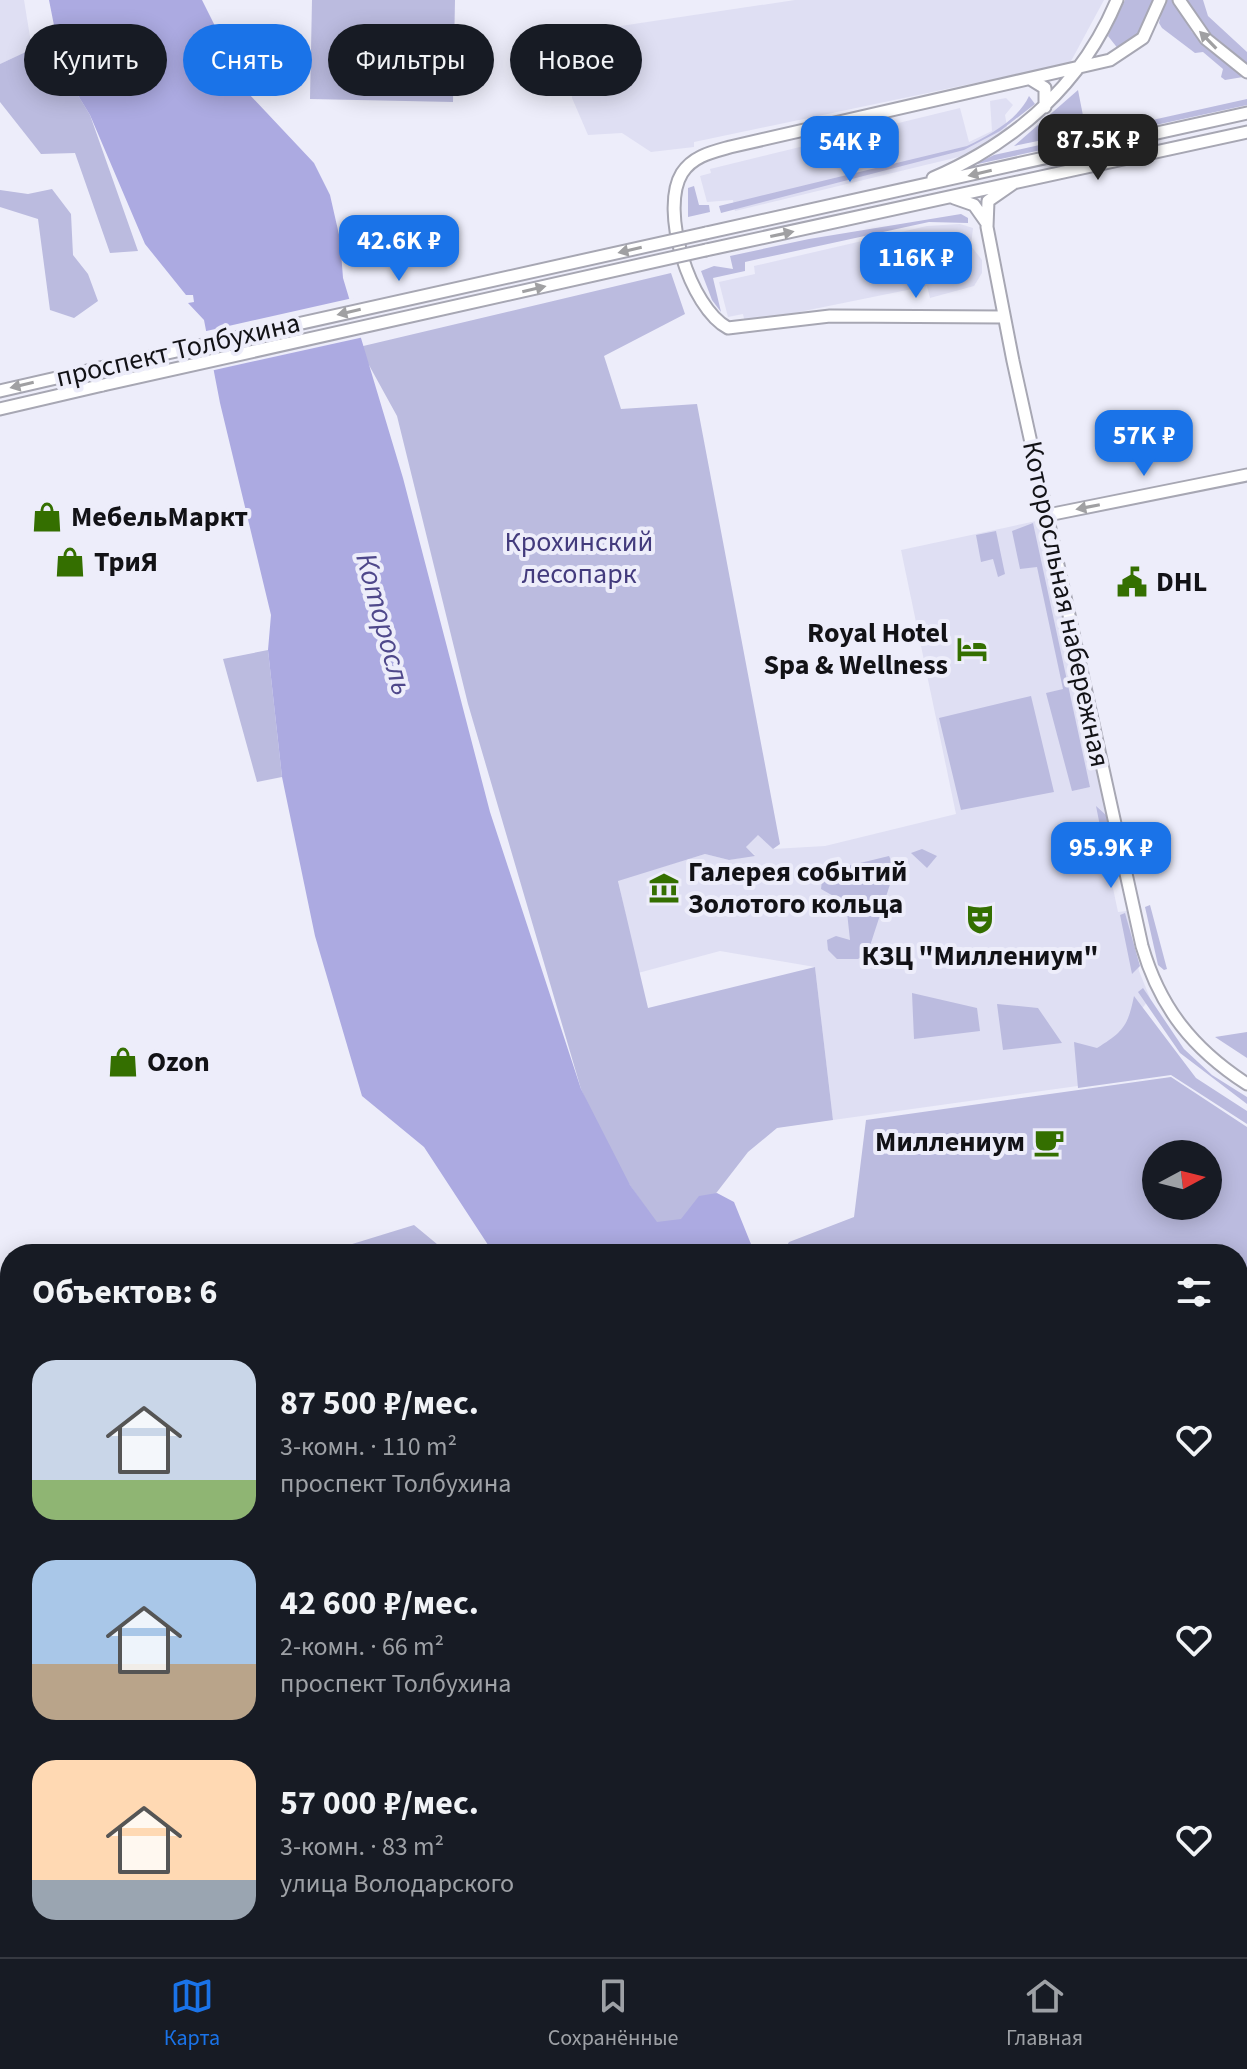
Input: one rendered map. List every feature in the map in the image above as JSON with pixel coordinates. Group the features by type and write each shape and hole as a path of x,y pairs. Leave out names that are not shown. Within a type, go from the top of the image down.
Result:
{"main road":[{"path":"907,190 996,146 1045,107 1078,70 1102,33 1117,0"},
{"path":"1004,317 830,316 728,328 703,308 686,269 678,237 675,192 688,166 709,153 1078,70 1122,53 1143,38 1160,0"},
{"path":"1179,0 1206,39 1247,72"},
{"path":"1102,33 1106,48 1115,54 1122,53"},
{"path":"1032,80 1045,88 1045,107"},
{"name":"проспект Толбухина","path":"0,391 1247,113"},
{"name":"проспект Толбухина","path":"0,409 1247,132"},
{"path":"987,227 988,201 1014,183"},
{"path":"941,198 968,201 982,213 987,227"},
{"name":"Которосльная набережная","path":"987,227 1004,317 1151,976 1169,1012 1190,1039 1247,1084"},
{"path":"1048,515 1247,475"}],"shaded area":[{"path":"0,0 24,0 28,24 24,24 24,53 0,64"},
{"path":"795,0 1104,0 1070,63 694,142 694,147 651,152 622,133 588,135 572,98 642,96 642,24 634,24"},
{"path":"1006,98 1013,105 1005,115 1008,132 971,154 735,211 733,200 707,202 700,176 711,173 710,169 960,108 969,142 992,131 990,101"},
{"path":"960,224 973,228 971,246 982,260 982,273 974,286 930,298 927,286 745,323 743,314 728,317 719,282 755,274 754,266 927,226"},
{"path":"1041,520 1112,838 1103,841 1118,912 1127,911 1139,971 1150,998 1085,1085 833,1120 815,967 720,951 638,973 618,880 705,854 729,860 755,855 746,847 758,834 773,849 825,846 956,814 901,550"}],"green space":[{"path":"312,0 455,0 455,24 328,24 328,96 453,96 453,102 310,99"},
{"path":"1125,0 1155,0 1146,26 1119,50 1108,36"},
{"path":"1164,0 1173,0 1192,32 1243,77 1225,80 1221,77 1223,69 1203,52 1195,53 1162,28 1159,23"},
{"path":"1185,0 1203,0 1208,16 1247,52 1247,67 1211,38"},
{"path":"24,53 24,96 78,96 90,115 138,251 110,253 75,153 41,154 0,102 0,64"},
{"path":"1078,90 1086,131 1014,146"},
{"path":"1029,96 1035,104 1000,131 964,150 721,213 719,206 967,146 1010,119"},
{"path":"1247,99 1247,105 973,165 994,155"},
{"path":"694,186 699,205 709,205 710,212 688,217 688,188"},
{"path":"52,189 71,214 73,255 88,274 98,301 74,318 50,310 38,219 0,207 0,190 28,194"},
{"path":"961,214 968,218 968,223 929,222 745,262 745,271 713,278 721,312 712,300 701,271 714,266 733,269 730,256 809,239"},
{"name":"Крохинский лесопарк","path":"671,273 685,314 604,356 621,409 697,404 780,844 773,849 758,835 746,847 755,856 729,860 705,854 618,881 648,1008 815,967 833,1120 777,1128 748,1152 693,1223 660,1228 610,1157 581,1089 468,704 397,416 359,347"},
{"path":"1033,523 1090,787 1072,791 1046,693 1063,689 1037,567 1020,569 1012,531"},
{"path":"996,531 1005,574 998,577 993,559 981,562 976,535"},
{"path":"268,650 282,777 257,782 223,659"},
{"path":"1031,696 1054,792 961,810 939,718"},
{"path":"1096,806 1107,816 1112,838 1103,841"},
{"path":"922,849 937,856 927,868 911,853"},
{"path":"889,856 895,869 868,952 858,959 837,959 828,950 827,940 836,936 850,940 846,903 821,889 823,872"},
{"path":"1150,905 1167,969 1164,970 1158,965 1145,907"},
{"path":"1125,913 1140,966 1132,974 1120,915"},
{"path":"1143,988 1184,1049 1212,1075 1247,1097 1247,1104 1180,1053 1138,992"},
{"path":"912,993 977,1008 980,1031 914,1039"},
{"path":"1134,996 1196,1078 1247,1111 1247,1124 1171,1075 1078,1088 1074,1042 1097,1048 1113,1037 1127,1021"},
{"path":"997,1004 1038,1008 1062,1043 1003,1050"},
{"path":"1247,1032 1247,1058 1215,1037"},
{"path":"1171,1077 1247,1127 1247,1244 789,1242 854,1217 866,1120"},
{"path":"414,1225 437,1244 352,1244"}],"water":[{"name":"Которосль","path":"49,0 202,0 214,24 183,24 183,96 251,96 314,163 330,195 340,239 343,278 403,478 490,812 581,1089 630,1185 657,1222 681,1219 699,1196 717,1193 734,1202 751,1244 487,1244 424,1147 362,1096 315,936 282,777 268,650 271,615 220,403 204,320 188,303 194,302 193,295 186,295 145,244 90,115 78,96 167,96 167,24 54,24"}],"pier":[{"path":"353,298 364,337 210,371 202,332"}],"place":[{"name":"МебельМаркт","path":"47,517"},
{"name":"ТриЯ","path":"70,562"},
{"name":"DHL","path":"1132,582"},
{"name":"Royal Hotel Spa & Wеllness","path":"972,649"},
{"name":"Галерея событий Золотого кольца","path":"664,888"},
{"name":"КЗЦ \"Миллениум\"","path":"980,919"},
{"name":"Ozon","path":"123,1062"},
{"name":"Миллениум","path":"1049,1142"}]}
